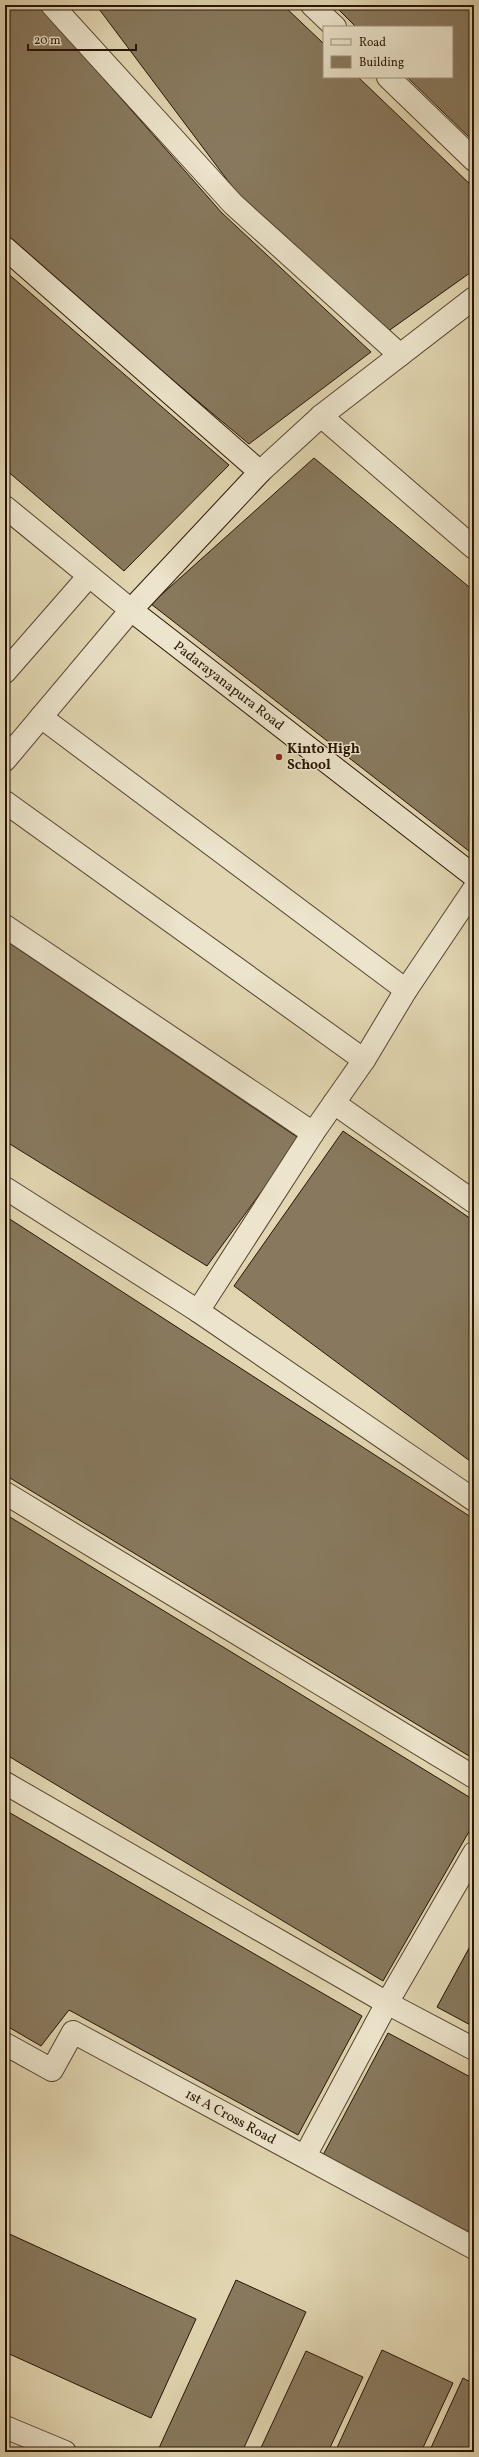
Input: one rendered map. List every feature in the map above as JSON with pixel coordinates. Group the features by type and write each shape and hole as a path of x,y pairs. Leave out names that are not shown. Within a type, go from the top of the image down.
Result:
{"street":[{"path":"52,5 233,204 400,355"},
{"path":"312,5 334,26"},
{"path":"389,78 474,160"},
{"path":"5,248 260,472"},
{"path":"5,760 130,610 260,472 321,416 474,298"},
{"path":"321,416 474,548"},
{"name":"Padarayanapura Road","path":"5,507 88,578 474,876"},
{"path":"5,672 88,578"},
{"path":"41,717 406,990"},
{"path":"5,802 364,1060"},
{"path":"198,1311 313,1133 364,1060 406,990 474,889"},
{"path":"5,926 313,1133"},
{"path":"334,1103 474,1202"},
{"path":"5,1188 198,1311 474,1500"},
{"path":"5,1492 474,1777"},
{"path":"5,1783 387,2003 474,2049"},
{"path":"305,2156 387,2003 474,1853"},
{"name":"1st A Cross Road","path":"5,2044 52,2070 73,2032 474,2248"},
{"path":"5,2427 65,2452"}],"building":[{"path":"5,5 42,5 67,37 222,213 371,352 249,444 5,240"},
{"path":"96,5 283,5 323,43 323,78 359,78 474,188 474,270 387,332 240,197"},
{"path":"334,5 474,5 474,142 408,78 453,78 453,26 355,26"},
{"path":"5,271 229,465 124,571 5,469"},
{"path":"314,458 474,591 474,855 151,604"},
{"path":"5,940 300,1139 207,1266 5,1141"},
{"path":"343,1131 474,1221 474,1464 234,1286"},
{"path":"5,1216 474,1519 474,1759 5,1475"},
{"path":"5,1514 474,1800 474,1823 383,1981 5,1754"},
{"path":"5,1810 362,2016 298,2135 69,2010 41,2046 5,2025"},
{"path":"474,1939 474,2027 437,2007"},
{"path":"388,2033 474,2079 474,2237 323,2155"},
{"path":"5,2232 196,2319 151,2418 5,2352"},
{"path":"236,2280 306,2312 242,2452 168,2452 159,2448"},
{"path":"382,2350 453,2383 421,2452 335,2452"},
{"path":"306,2351 363,2377 328,2452 259,2452"},
{"path":"463,2378 474,2384 474,2452 429,2452"}],"place":[{"name":"Kinto High School","path":"279,757"}]}
